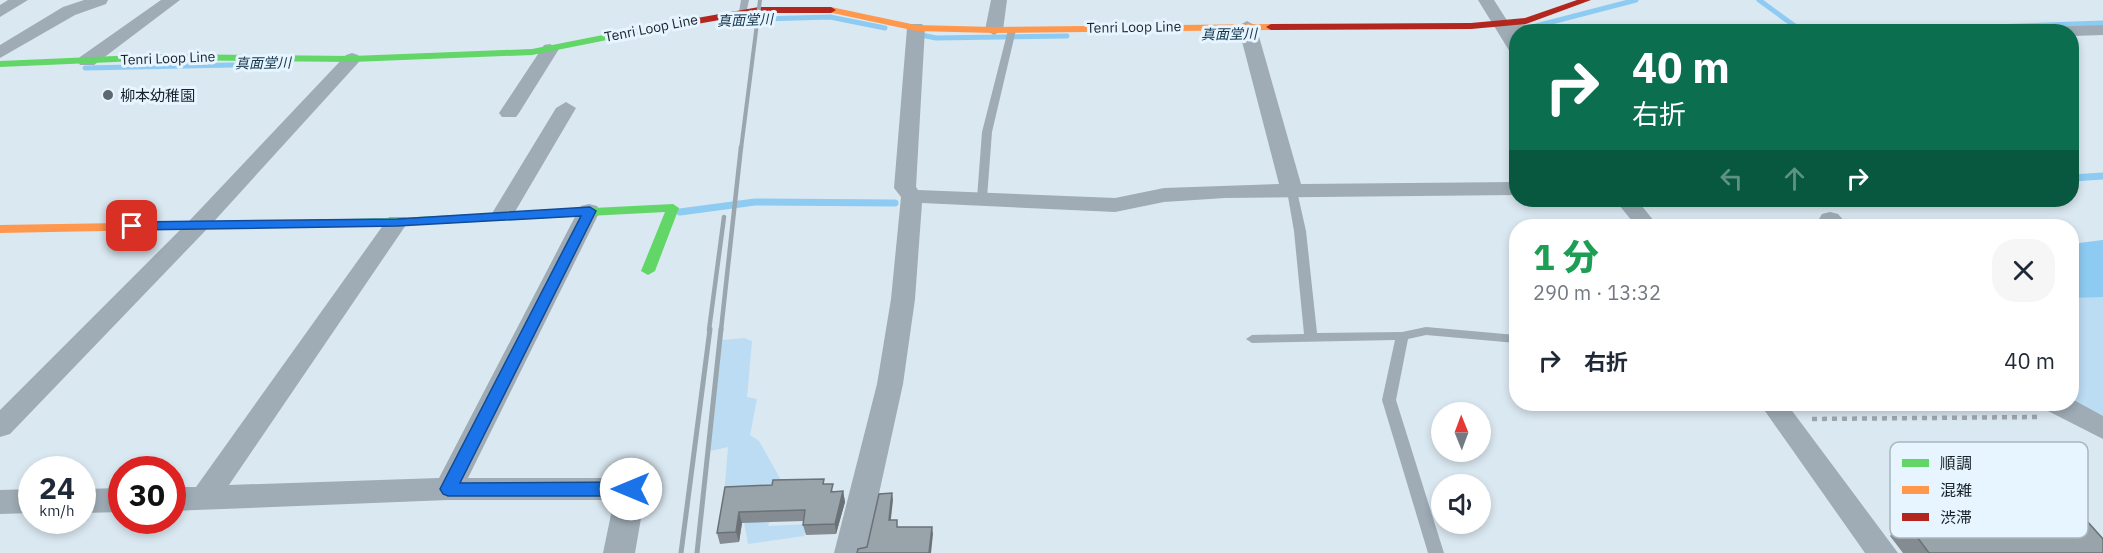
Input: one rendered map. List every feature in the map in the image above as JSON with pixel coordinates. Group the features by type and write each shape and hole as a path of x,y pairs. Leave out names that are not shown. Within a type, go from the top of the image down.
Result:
{"main road":[{"name":"Tenri Loop Line","path":"1511,24 1527,21 1586,0"},
{"name":"Tenri Loop Line","path":"0,64 248,56 352,59 532,52 744,6 837,10 916,28 994,30 1509,24"},
{"path":"0,229 397,222 673,208 648,271"}],"street":[{"path":"0,12 20,0"},
{"path":"0,53 69,11 100,0"},
{"path":"87,62 172,0"},
{"path":"994,30 999,0"},
{"path":"1486,0 1495,11 1500,26 1509,38"},
{"path":"1247,26 1292,191"},
{"path":"1500,26 1509,27"},
{"path":"850,553 890,384 903,299 912,196 905,188 916,28"},
{"path":"2079,31 2103,30"},
{"path":"509,113 550,49"},
{"path":"0,427 199,224 352,59"},
{"path":"502,215 566,108"},
{"path":"912,196 982,198 1066,205 1115,205 1164,195 1225,191 1509,189"},
{"path":"1632,207 1641,219"},
{"path":"448,489 590,211"},
{"path":"204,498 397,222"},
{"path":"1778,411 1882,553"},
{"path":"186,499 448,489 631,489 619,553"},
{"path":"0,502 18,501"}],"lane":[{"path":"982,198 987,132 1012,30"},
{"path":"1292,191 1300,231 1311,338"},
{"path":"1252,339 1402,336 1426,331 1509,338"},
{"path":"1402,336 1389,400 1436,553"}],"path":[{"path":"1778,411 2081,416"}],"shaded area":[{"path":"2103,240 2103,422 2079,407 2079,243"},
{"path":"744,338 752,341 747,397 757,399 750,435 759,441 782,482 768,526 808,524 804,536 748,544 744,522 724,497 728,447 710,451 722,340"}],"water":[{"path":"2103,240 2103,297 2079,298 2079,243"}],"building":[{"path":"824,479 823,484 833,484 831,492 843,491 835,524 803,525 805,510 739,512 736,532 717,533 725,487 772,485 773,480"},
{"path":"892,493 889,520 897,520 897,527 932,527 929,553 857,553 858,549 867,547 879,494"},
{"path":"2088,522 2103,539 2103,553 1929,553 1918,538 2088,538"}],"waterway":[{"name":"真面堂川","path":"1544,24 1636,0"},
{"name":"真面堂川","path":"1759,0 1792,24"},
{"name":"真面堂川","path":"732,20 830,17 885,28"},
{"name":"真面堂川","path":"2075,24 2103,23"},
{"name":"真面堂川","path":"916,34 936,38 1067,36"},
{"name":"真面堂川","path":"85,68 233,65"},
{"path":"2079,178 2103,176"},
{"path":"680,212 755,202 895,203"}],"railway":[{"path":"741,149 760,0"},
{"path":"721,330 741,147"},
{"path":"709,330 724,217"},
{"path":"681,553 710,329"},
{"path":"697,553 721,329"}],"traffic: fast":[{"path":"0,64 161,57 352,59 532,52 618,35"},
{"path":"298,224 397,222 673,208 648,271"}],"traffic: slow":[{"path":"831,10 916,28 994,30 1271,27"},
{"path":"0,229 298,224"}],"traffic: jam":[{"path":"1271,27 1471,26 1526,21 1586,0"},
{"path":"618,35 759,10 831,10"}],"place":[{"name":"柳本幼稚園","path":"108,95"}],"route":[{"path":"132,226 397,222 590,211 448,489 631,489"}]}
